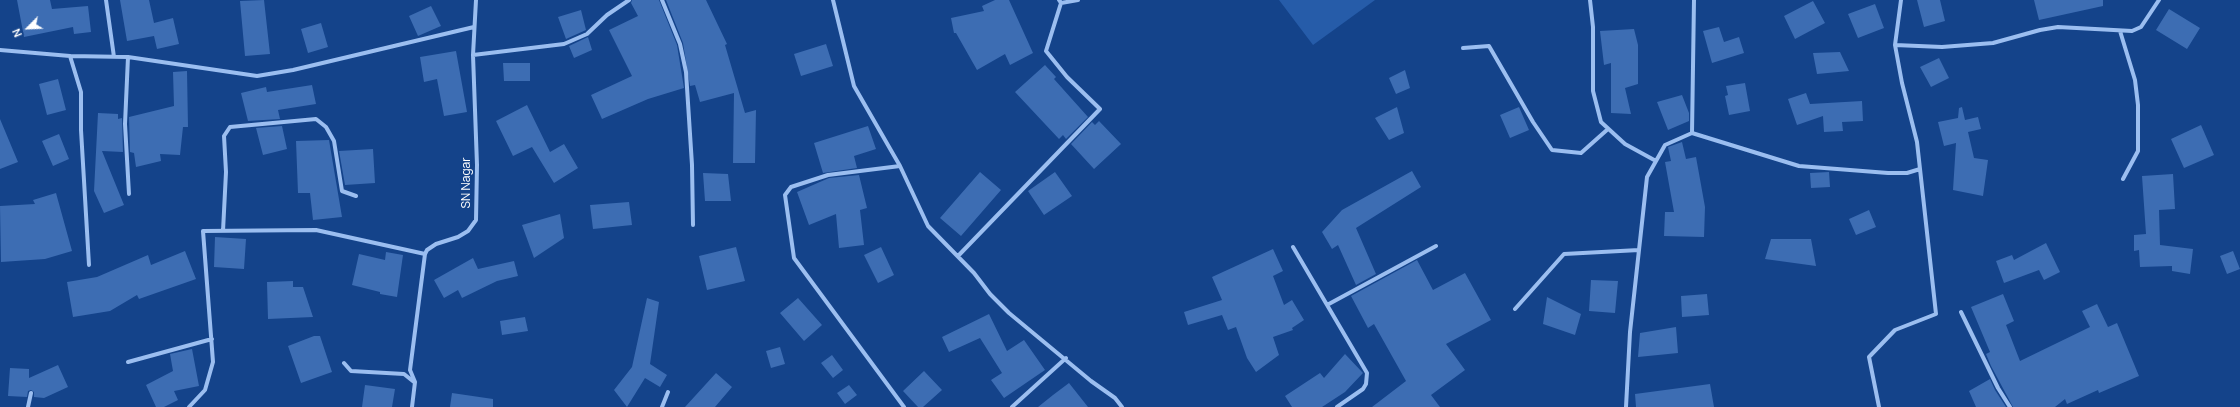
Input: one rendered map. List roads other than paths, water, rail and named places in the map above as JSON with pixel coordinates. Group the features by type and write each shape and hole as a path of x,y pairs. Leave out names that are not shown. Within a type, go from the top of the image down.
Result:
{"street":[{"path":"106,0 114,57"},
{"name":"SN Nagar","path":"425,254 427,250 436,244 458,237 468,231 476,220 477,166 473,55 476,0"},
{"path":"473,55 564,44 587,34 606,16 629,0"},
{"path":"662,0 680,44 686,72 692,165 693,225"},
{"path":"833,0 854,86 900,166 928,226 958,256 1009,313 1066,358 1091,381 1116,398 1122,407"},
{"path":"958,256 1100,108 1067,77 1046,51 1060,2 1078,0"},
{"path":"1590,0 1593,27 1593,91 1601,122 1625,144 1656,161"},
{"path":"1692,133 1694,0"},
{"path":"1879,407 1869,357 1894,330 1936,314 1917,142 1894,45 1901,0"},
{"path":"1894,45 1942,47 1993,43 2040,30 2058,27 2107,29 2132,32 2141,27 2159,0"},
{"path":"0,50 70,56 128,57 257,76 293,70 474,27"},
{"path":"2120,31 2135,80 2138,105 2138,151 2123,179"},
{"path":"1463,48 1489,46 1533,122 1552,150 1581,153 1608,129"},
{"path":"70,56 81,92 81,130 89,266"},
{"path":"128,57 125,124 129,194"},
{"path":"223,231 226,172 224,136 230,127 316,119 326,127 334,141 342,191 356,196"},
{"path":"1626,407 1630,332 1647,177 1665,145 1692,133 1799,166 1888,173 1907,173 1920,169"},
{"path":"900,166 828,176 792,187 785,195 794,258 904,407"},
{"path":"189,407 205,390 213,362 203,231 316,230 425,254 410,370 415,382 412,407"},
{"path":"1328,305 1436,246"},
{"path":"1293,247 1367,373 1366,384 1363,389 1337,407"},
{"path":"1515,309 1564,254 1639,250"},
{"path":"1961,312 1998,388 2010,407"},
{"path":"128,362 212,340"},
{"path":"1012,407 1066,358"},
{"path":"344,363 351,371 404,374 415,382"},
{"path":"662,407 668,392"},
{"path":"28,407 32,393"}]}
